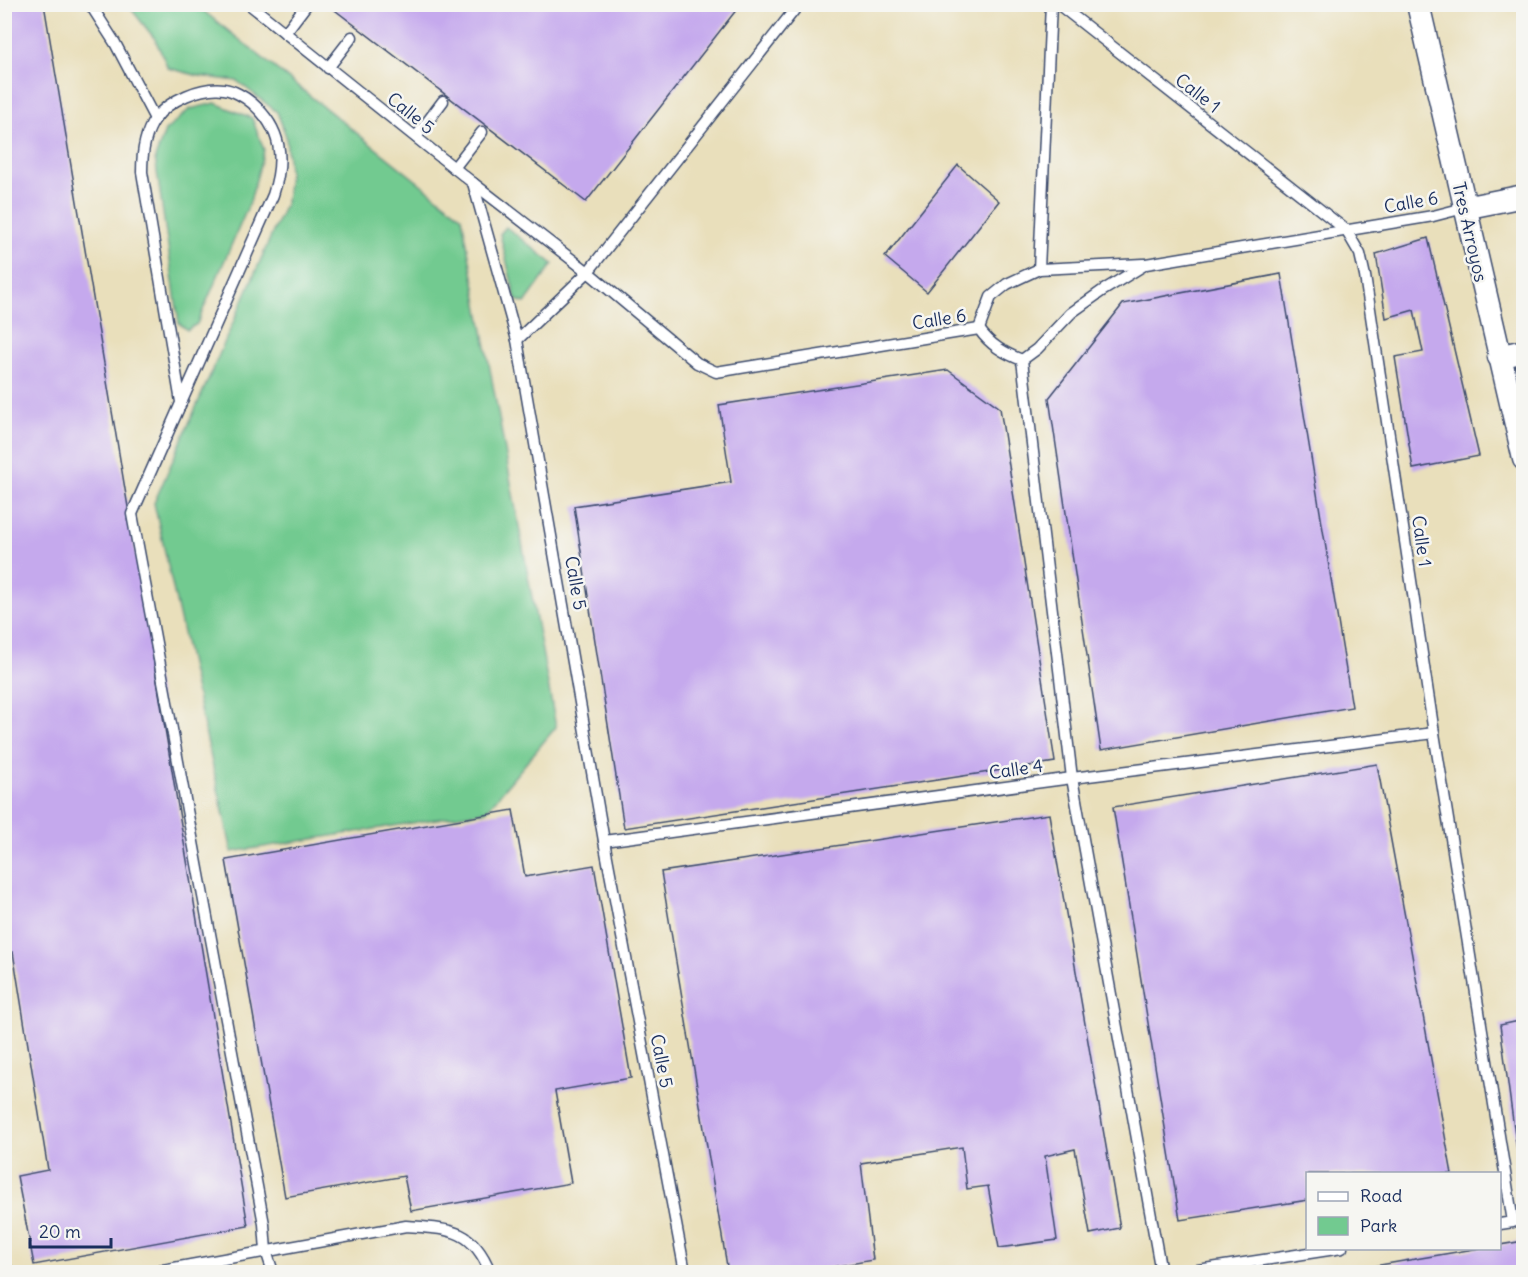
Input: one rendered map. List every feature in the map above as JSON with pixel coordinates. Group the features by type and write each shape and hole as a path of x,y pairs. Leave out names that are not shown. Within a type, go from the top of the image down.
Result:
{"street":[{"name":"Tres Arroyos","path":"1418,4 1524,459"},
{"path":"1464,208 1524,196"},
{"path":"1499,357 1524,351"}],"lane":[{"path":"90,4 115,43 155,119"},
{"name":"Calle 5","path":"249,4 473,183 517,340 604,841 685,1272"},
{"path":"285,33 307,4"},
{"path":"517,340 588,272 799,4"},
{"path":"1039,269 1051,4"},
{"name":"Calle 1","path":"1058,4 1346,230 1360,254 1512,1222 1501,1224"},
{"path":"328,68 352,37"},
{"path":"181,402 142,171 142,151 155,119 176,101 202,89 225,89 247,99 263,113 275,129 279,177 273,195 132,514 259,1200 266,1251 273,1272"},
{"path":"416,137 443,101"},
{"path":"454,168 482,132"},
{"name":"Calle 6","path":"473,183 588,272 697,363 716,372 979,329 986,339 1004,353 1022,360 1037,349 1071,313 1146,264 1433,216 1464,208"},
{"path":"979,329 991,297 1007,285 1039,269 1146,264"},
{"path":"1022,360 1072,778 1161,1272"},
{"name":"Calle 4","path":"604,841 1072,778 1434,733"},
{"path":"152,1272 406,1226 441,1228 473,1241 490,1272"},
{"path":"1185,1272 1329,1250"},
{"path":"4,1262 8,1272"}],"green space":[{"path":"128,5 196,5 462,217 556,727 486,811 232,852 154,503 286,202 289,172 286,136 277,112 237,81 199,76 168,68 155,39"},
{"path":"215,103 252,118 264,150 250,202 197,324 187,330 179,323 155,158 165,131 190,109"},
{"path":"506,227 553,264 525,303 516,300 500,234"}],"building":[{"path":"4,4 44,4 248,1226 34,1265 17,1176 48,1170 13,952 4,953"},
{"path":"327,4 741,4 586,202"},
{"path":"958,165 999,201 927,292 885,257"},
{"path":"1428,238 1479,456 1413,469 1395,357 1423,352 1414,310 1386,318 1376,254"},
{"path":"1281,274 1352,707 1101,750 1049,398 1123,304"},
{"path":"948,370 1000,408 1055,762 624,828 574,506 731,482 719,405"},
{"path":"1377,764 1452,1172 1306,1172 1306,1200 1180,1220 1113,807"},
{"path":"513,810 525,877 594,865 631,1078 555,1091 571,1183 411,1211 404,1176 285,1197 226,860"},
{"path":"1049,814 1120,1228 1090,1234 1075,1149 1045,1156 1057,1240 999,1248 988,1186 967,1189 962,1147 861,1163 873,1260 804,1272 728,1272 661,872"},
{"path":"1524,1020 1524,1187 1522,1187 1500,1025"},
{"path":"1524,1241 1524,1272 1339,1272 1468,1250 1501,1250 1501,1245"}]}
